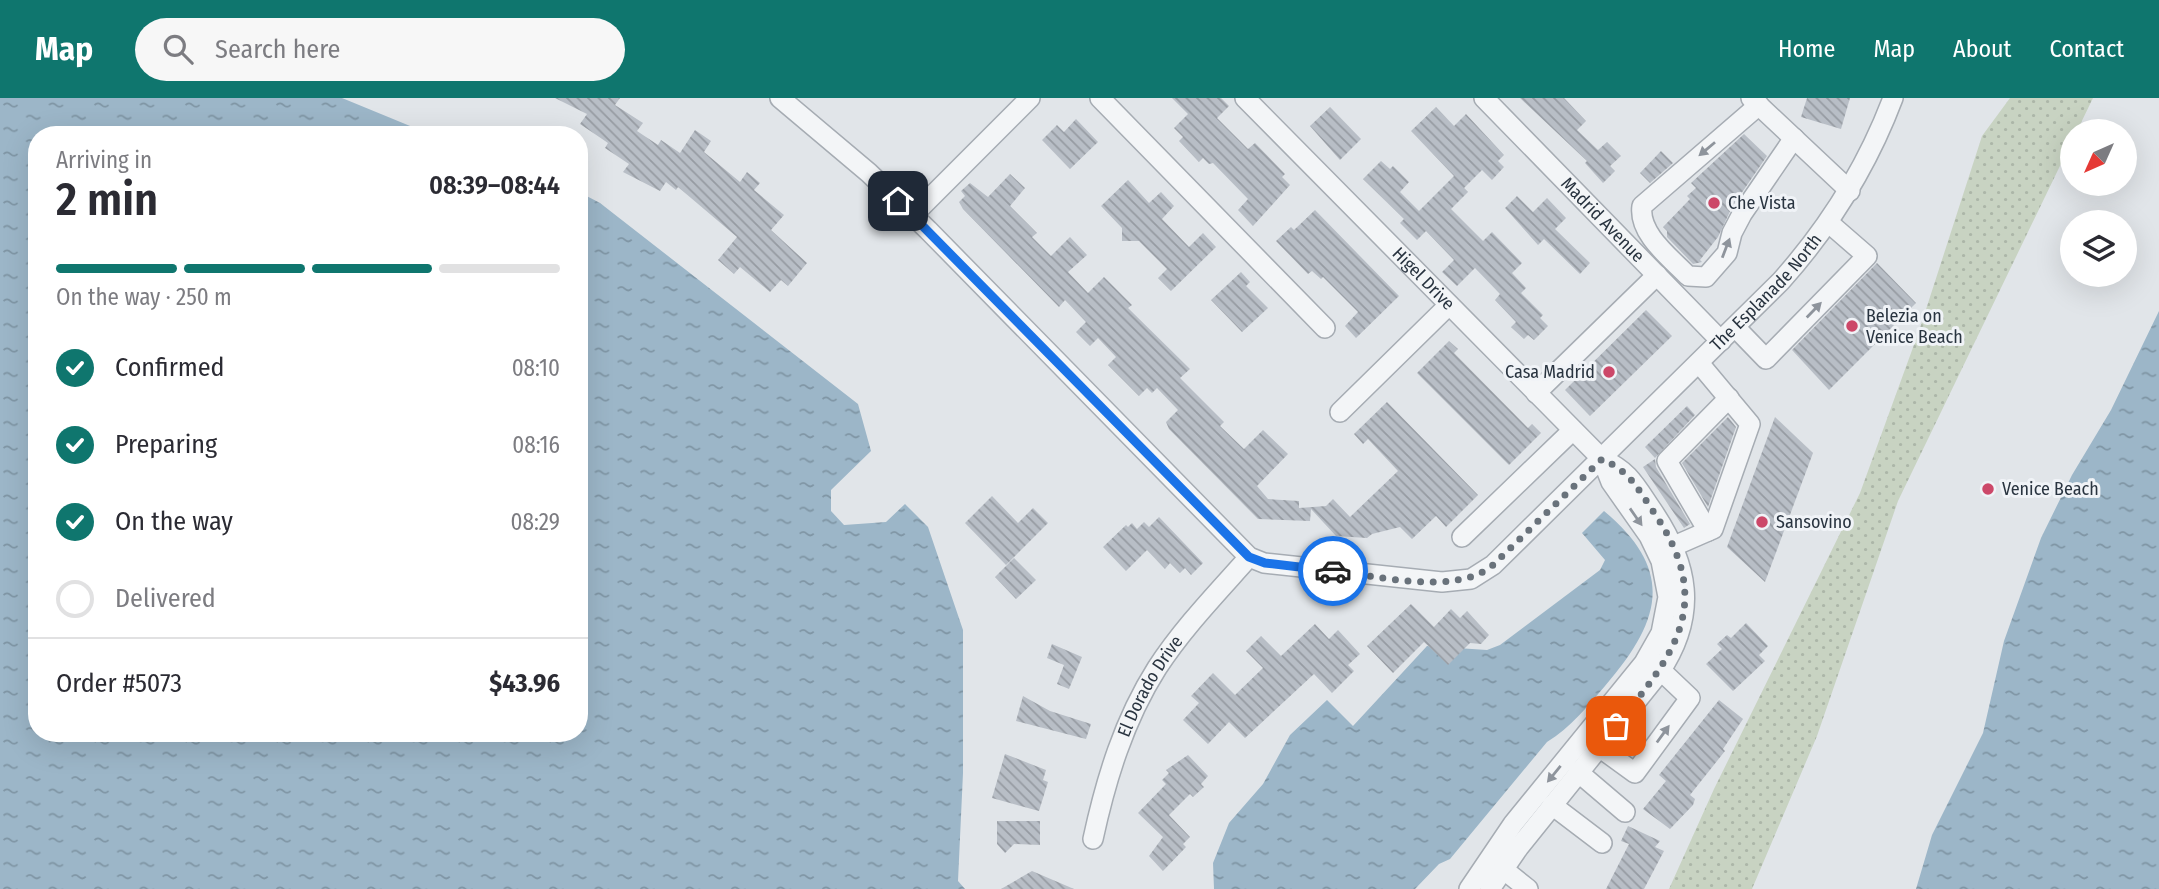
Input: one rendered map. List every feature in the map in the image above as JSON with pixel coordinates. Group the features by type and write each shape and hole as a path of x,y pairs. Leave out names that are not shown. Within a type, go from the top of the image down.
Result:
{"street":[{"path":"780,98 913,215 1249,557"},
{"path":"913,215 1030,98"},
{"path":"1100,98 1325,328"},
{"name":"Higel Drive","path":"1245,98 1602,459"},
{"name":"Madrid Avenue","path":"1484,98 1721,341"},
{"name":"The Esplanade North","path":"1249,557 1278,565 1443,582 1462,581 1480,575 1602,459 1781,281 1829,223 1850,191 1878,138 1893,98"},
{"path":"1794,138 1742,214 1718,265 1706,277 1688,276 1651,237 1641,214 1642,206 1755,102 1794,138 1850,191"},
{"path":"1735,327 1766,359 1867,256 1829,223"},
{"path":"1536,393 1657,275"},
{"path":"1340,412 1449,305"},
{"path":"1674,547 1713,529 1750,424 1699,363"},
{"path":"1708,531 1667,461 1729,398"},
{"path":"1462,537 1573,429"},
{"path":"1469,889 1513,824 1592,742 1655,664 1674,649 1684,614 1684,583 1674,547 1622,468 1602,459"},
{"path":"1602,459 1611,482 1656,548 1666,580 1668,597 1655,664"},
{"name":"El Dorado Drive","path":"1093,839 1113,764 1145,689 1179,637 1249,557"},
{"path":"1592,742 1635,773 1690,698 1655,664"},
{"path":"1490,889 1578,772 1592,742"},
{"path":"1578,772 1626,812"},
{"path":"1552,805 1602,844"},
{"path":"1503,869 1528,889"}],"green space":[{"path":"2010,98 2093,98 2083,119 2060,119 2060,166 1898,501 1817,736 1752,889 1669,889 1714,789 1860,493 1919,331 1982,136"}],"water":[{"path":"0,98 342,98 410,126 28,126 28,742 588,742 588,197 600,203 858,404 871,451 831,490 831,511 844,525 886,522 905,504 928,527 963,630 963,773 958,881 965,889 0,889"},
{"path":"2159,311 2159,889 1916,889 1932,835 1983,733 2004,641 2041,538 2072,475 2111,410"},
{"path":"1604,511 1627,533 1642,555 1651,576 1652,597 1648,618 1639,640 1605,686 1571,723 1547,742 1450,859 1439,864 1415,889 1214,889 1213,863 1229,823 1263,784 1290,735 1327,700 1353,726 1427,646 1487,650 1500,645 1600,570 1605,560 1582,533"}],"building":[{"path":"555,98 620,98 615,105 643,123 637,131 658,145 661,140 680,153 695,130 711,141 704,152 740,182 747,172 760,183 754,190 784,215 771,230 807,263 788,286 781,280 770,292 740,267 734,274 718,260 737,237 678,187 676,190 666,182 660,191 623,172 629,164 605,148 608,143 588,129 588,126 580,124 587,114"},
{"path":"1172,98 1221,98 1229,106 1217,118 1248,149 1255,143 1285,174 1282,177 1290,185 1253,226 1238,210 1248,199 1213,163 1209,164 1203,158 1199,162 1179,141 1183,137 1174,128 1188,114"},
{"path":"1520,98 1564,98 1586,121 1577,130 1598,150 1607,142 1621,156 1610,166 1615,171 1603,183 1585,163 1587,161"},
{"path":"1807,98 1850,98 1841,129 1801,117"},
{"path":"1330,107 1361,139 1340,160 1310,126"},
{"path":"1436,107 1454,126 1466,114 1504,155 1498,161 1504,167 1492,180 1482,170 1464,188 1468,192 1451,209 1483,241 1492,232 1522,263 1512,273 1526,288 1521,293 1543,315 1540,318 1548,326 1534,340 1528,335 1524,339 1511,327 1516,322 1495,300 1500,294 1475,268 1457,286 1442,272 1454,260 1426,231 1417,240 1400,223 1404,219 1363,179 1381,161 1390,169 1393,166 1409,182 1400,192 1419,211 1454,176 1411,131"},
{"path":"1076,119 1098,142 1070,169 1042,140 1057,125 1064,132"},
{"name":"Che Vista","path":"1744,134 1767,156 1732,207 1718,237 1700,260 1702,262 1693,264 1667,237 1667,231 1663,227 1690,199 1687,196 1696,188 1691,183"},
{"path":"1661,151 1673,163 1650,183 1640,173"},
{"path":"1010,174 1025,188 1010,206 1037,233 1032,237 1051,256 1070,237 1087,255 1068,272 1088,293 1104,277 1132,305 1128,308 1190,369 1180,378 1224,422 1220,426 1244,449 1263,430 1288,454 1257,486 1268,499 1299,501 1299,508 1326,506 1333,499 1350,517 1398,471 1368,439 1363,444 1354,434 1387,402 1478,495 1446,527 1436,516 1412,539 1400,527 1372,534 1367,538 1336,536 1311,509 1310,521 1258,519 1169,429 1166,422 1178,410 1157,388 1152,393 1147,388 1139,396 1108,365 1116,357 1098,338 1090,346 1076,332 1086,322 1065,300 1059,307 963,209 959,202 965,196 961,191 970,183 988,197"},
{"path":"1128,180 1149,203 1161,192 1174,206 1162,219 1189,247 1203,233 1216,247 1171,291 1158,278 1167,269 1139,241 1122,241 1122,228 1101,206"},
{"path":"1517,196 1533,212 1547,198 1566,218 1555,229 1590,263 1580,274 1544,239 1538,245 1505,208"},
{"path":"1315,210 1399,296 1356,338 1345,326 1358,312 1323,277 1321,279 1312,271 1308,274 1276,241 1291,227 1294,230"},
{"name":"Belezia on Venice Beach","path":"1877,263 1916,303 1829,390 1792,350"},
{"path":"1241,272 1250,282 1246,286 1268,308 1242,332 1211,300"},
{"name":"Casa Madrid","path":"1646,310 1672,336 1590,416 1565,390"},
{"path":"1449,341 1458,349 1454,353 1528,428 1532,424 1541,433 1509,465 1417,373"},
{"path":"1687,406 1695,415 1655,458 1645,447"},
{"path":"1728,417 1736,427 1708,507 1682,463"},
{"name":"Sansovino","path":"1775,417 1813,453 1765,582 1727,547"},
{"path":"1655,459 1656,467 1690,524 1684,528 1643,467"},
{"path":"992,496 1018,523 1033,508 1048,523 1006,565 965,523"},
{"path":"1159,517 1203,563 1191,575 1185,568 1180,573 1170,563 1165,569 1147,550 1126,571 1103,547 1126,525 1128,527 1132,523 1137,529 1144,522 1149,527"},
{"path":"1014,558 1036,580 1016,599 995,577"},
{"path":"1411,604 1434,627 1451,609 1460,618 1467,611 1489,635 1481,644 1470,643 1448,665 1424,642 1393,673 1367,646"},
{"path":"1746,623 1768,646 1759,655 1765,661 1733,691 1706,664 1722,649 1717,644 1727,635 1731,638"},
{"path":"1315,624 1329,639 1338,630 1360,654 1348,665 1354,671 1332,693 1314,674 1245,738 1229,722 1208,744 1183,720 1199,703 1191,696 1213,673 1235,695 1263,668 1246,651 1261,636 1281,656"},
{"path":"1052,644 1082,657 1069,689 1057,684 1064,665 1047,658"},
{"path":"1023,696 1050,711 1091,724 1086,739 1016,721"},
{"path":"1719,700 1743,719 1723,749 1725,751 1690,795 1695,799 1693,805 1670,829 1643,809 1666,781 1659,775"},
{"path":"1005,754 1046,770 1043,780 1048,782 1039,811 992,798"},
{"path":"1188,755 1208,776 1201,784 1204,787 1193,797 1190,794 1169,815 1190,837 1183,844 1186,847 1163,871 1149,856 1163,837 1138,813 1166,784 1162,780 1169,773 1166,770"},
{"path":"997,821 1040,821 1040,845 1014,844 1005,853 997,844"},
{"path":"1628,826 1660,841 1655,847 1664,851 1644,889 1606,889 1629,844 1621,841"},
{"path":"1032,871 1074,889 1001,889"}],"way so far":[{"path":"1333,571 1443,582 1471,579 1493,565 1602,459 1622,468 1671,539 1681,566 1685,599 1682,625 1674,649 1659,673 1616,726"}],"place":[{"name":"Che Vista","path":"1714,203"},
{"name":"Belezia on Venice Beach","path":"1852,326"},
{"name":"Casa Madrid","path":"1609,372"},
{"name":"Venice Beach","path":"1988,489"},
{"name":"Sansovino","path":"1762,522"}],"route":[{"path":"898,201 1249,557 1265,563 1333,571"}]}
